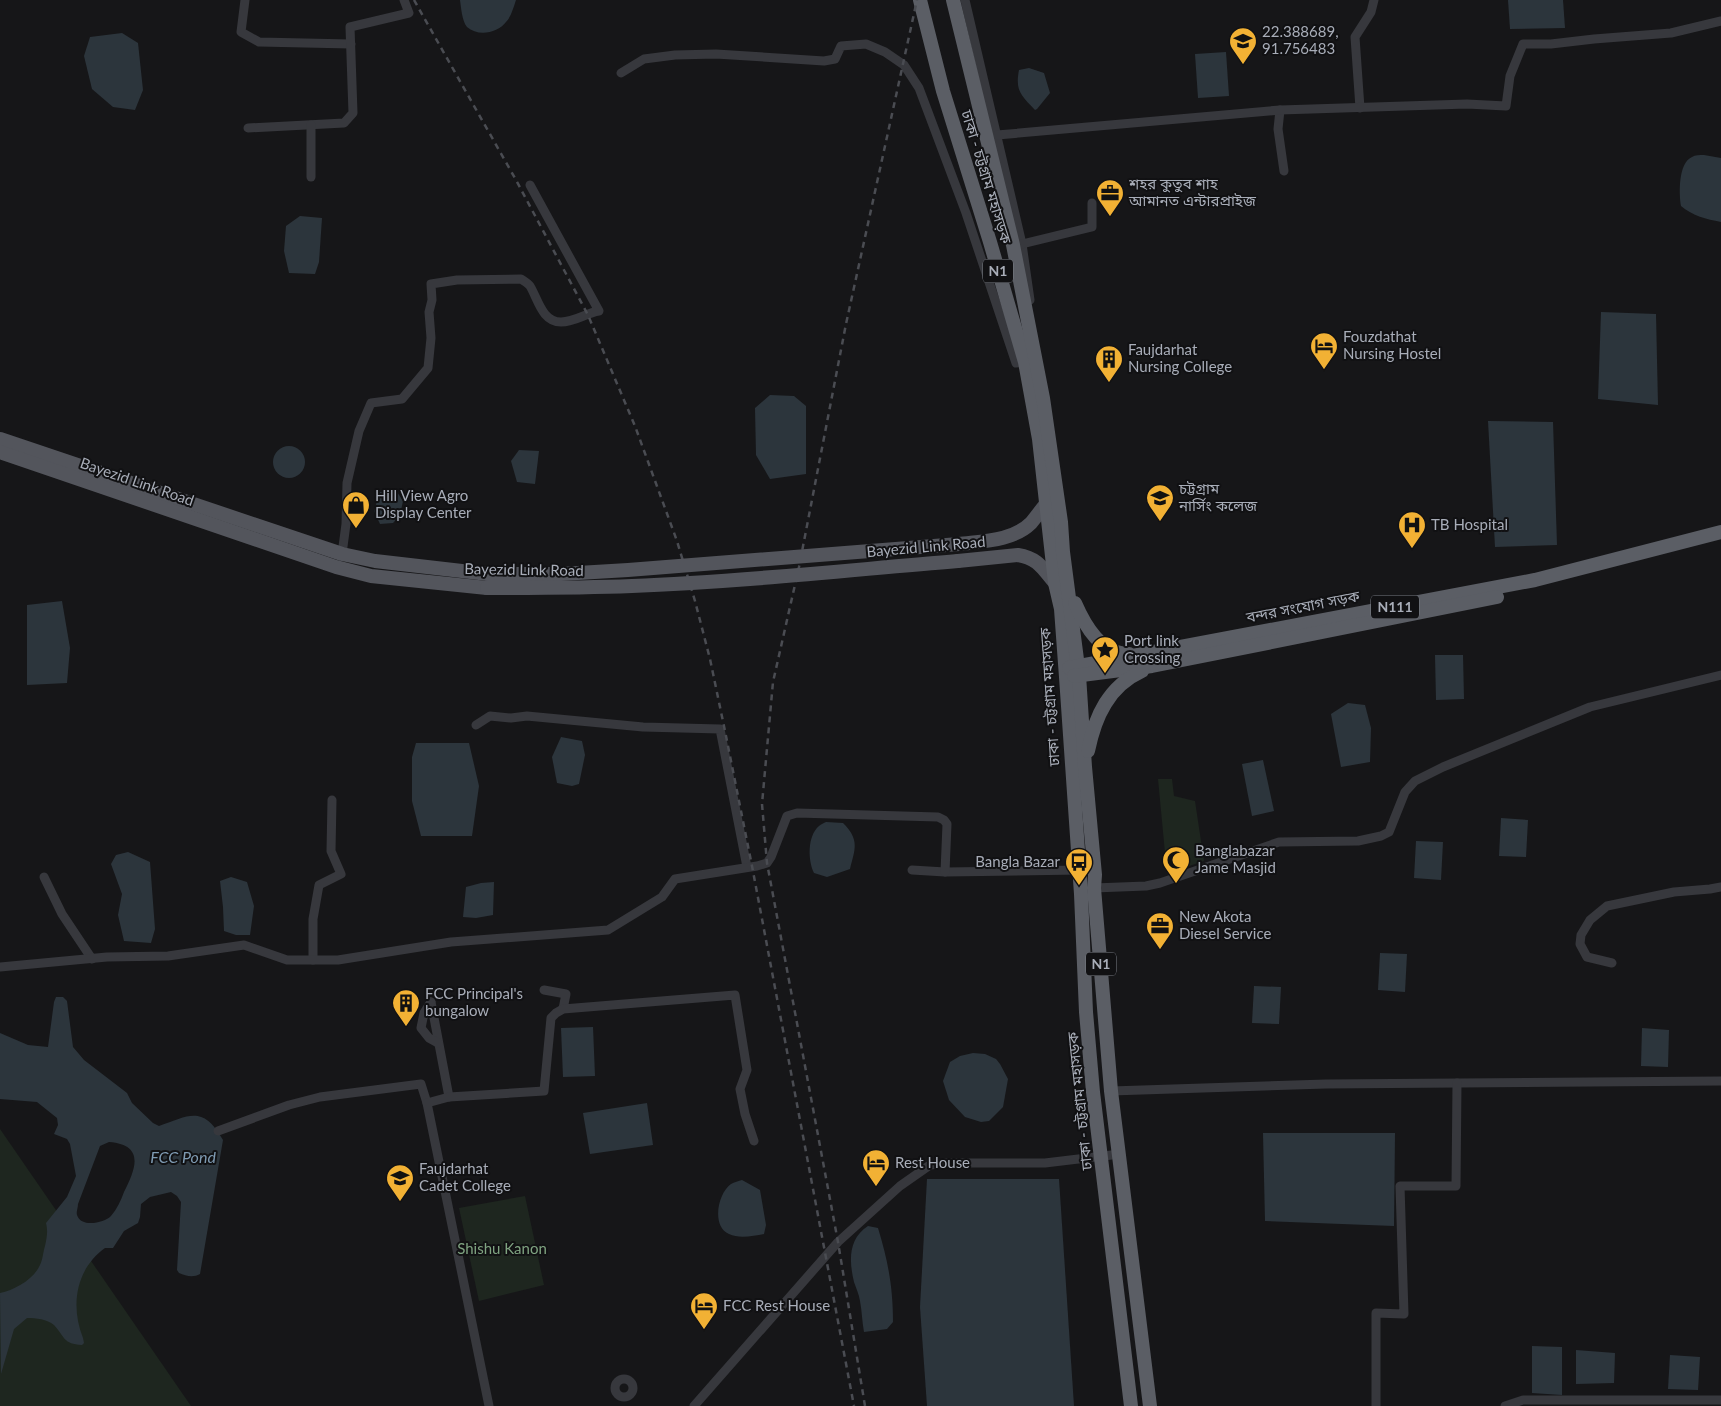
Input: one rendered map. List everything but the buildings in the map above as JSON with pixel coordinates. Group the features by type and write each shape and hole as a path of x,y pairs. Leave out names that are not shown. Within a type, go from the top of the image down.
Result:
{"highway":[{"name":"ঢাকা - চট্টগ্রাম মহাসড়ক","path":"920,0 943,91 990,242 1042,398 1069,589 1086,1012 1093,1092 1131,1406"},
{"name":"ঢাকা - চট্টগ্রাম মহাসড়ক","path":"953,0 1013,245 1030,362 1055,583 1072,672 1084,767 1095,875 1094,888 1111,1090 1150,1406"},
{"name":"বন্দর সংযোগ সড়ক","path":"1150,660 1535,580 1721,532"},
{"name":"বন্দর সংযোগ সড়ক","path":"1072,672 1150,660 1537,588 1721,541"},
{"path":"1069,589 1083,620 1097,638 1112,651 1150,660"},
{"path":"1084,767 1090,738 1108,698 1128,677 1150,660"}],"main road":[{"name":"Bayezid Link Road","path":"0,439 342,554 374,562 488,574 561,574 619,571 959,544 1002,538 1018,532 1030,523 1046,504"},
{"name":"Bayezid Link Road","path":"0,452 336,567 371,576 487,588 634,586 732,580 1018,555 1036,560 1055,583"}],"street":[{"path":"245,0 241,32 259,42 351,44"},
{"path":"248,128 344,123 353,113 350,27 410,13 404,0"},
{"path":"965,0 1022,244 1041,366 1042,398"},
{"path":"1360,108 1354,37 1371,12 1374,0"},
{"path":"997,135 1280,110 1467,104 1506,106 1510,76 1523,44 1551,44 1671,33 1721,21"},
{"path":"621,73 644,59 675,55 716,54 824,61 835,59 841,46 866,44 885,52 904,65 923,97 966,214 1016,363 1030,362"},
{"path":"1280,110 1278,129 1284,172"},
{"path":"311,125 311,177"},
{"path":"342,554 346,524 347,483 359,431 371,403 402,399 428,368 432,300 431,284 457,280 520,279 529,284 541,309 548,317 559,322 571,321 598,311 530,186"},
{"path":"1022,244 1092,228 1092,204"},
{"path":"1094,888 1146,886 1160,883 1279,842 1358,840 1381,836 1390,832 1405,792 1415,781 1443,767 1590,707 1721,675"},
{"path":"476,725 490,716 511,718 527,716 643,727 720,729 747,867"},
{"path":"313,960 314,918 319,885 341,874 331,852 332,800"},
{"path":"0,967 92,959 168,956 244,945 287,960 338,960 452,942 608,930 662,897 675,880 758,866 767,862 771,857 787,816 797,813 938,817 947,824 945,872"},
{"path":"912,870 945,872 1080,870"},
{"path":"44,877 62,914 92,959"},
{"path":"1612,962 1587,957 1580,944 1581,936 1590,920 1607,906 1674,892 1710,890 1721,887"},
{"path":"544,990 567,990 563,1009"},
{"path":"427,1103 449,1097 544,1091 551,1018 563,1009 735,995 747,1070 740,1089 745,1114 754,1141"},
{"path":"438,1043 449,1097"},
{"path":"1111,1090 1326,1084 1721,1081"},
{"path":"1376,1406 1376,1313 1404,1314 1400,1186 1456,1186 1457,1083"},
{"path":"218,1131 289,1106 330,1096 421,1084 427,1103 489,1406"},
{"path":"694,1406 838,1242 900,1186 930,1165 947,1163 1045,1163 1120,1154"},
{"path":"1505,1406 1523,1400 1721,1400"}],"green space":[{"path":"1158,779 1172,779 1174,796 1195,801 1204,861 1189,866 1183,851 1165,853"},
{"path":"0,1129 191,1406 0,1406"},
{"name":"Shishu Kanon","path":"525,1196 544,1285 479,1301 459,1208"}],"water":[{"path":"460,0 516,0 508,20 502,26 493,31 482,33 472,30 465,24"},
{"path":"1508,0 1563,0 1565,28 1510,29"},
{"path":"122,33 138,43 143,90 135,110 113,107 92,89 84,56 90,37"},
{"path":"1226,52 1229,96 1198,98 1195,54"},
{"path":"1029,68 1044,73 1050,93 1035,110 1020,92 1018,83 1019,70"},
{"path":"1704,155 1721,158 1721,222 1695,215 1681,206 1680,179 1684,165 1693,156"},
{"path":"300,216 322,218 319,262 315,274 289,273 284,251 286,226"},
{"path":"1601,312 1656,314 1658,405 1598,399"},
{"path":"770,395 794,396 806,406 806,474 770,479 756,455 755,408"},
{"path":"1488,421 1553,422 1557,545 1495,547"},
{"path":"289,446 295,447 300,451 304,456 304,468 300,473 295,477 289,478 283,477 278,473 274,468 273,462 274,456 278,451 283,447"},
{"path":"519,450 539,451 535,484 517,482 511,461"},
{"path":"380,492 397,492 403,501 400,515 393,523 380,524 374,511"},
{"path":"62,601 70,648 67,683 27,685 27,605"},
{"path":"1435,655 1463,655 1464,699 1436,700"},
{"path":"1348,703 1365,705 1371,728 1370,762 1341,767 1331,714"},
{"path":"561,737 582,741 585,755 579,784 572,786 557,783 552,757"},
{"path":"416,743 469,743 479,786 472,836 421,836 412,801 412,757"},
{"path":"1263,760 1274,811 1252,816 1242,764"},
{"path":"1501,818 1528,820 1526,857 1499,856"},
{"path":"826,822 843,823 852,835 855,845 850,869 827,877 814,873 810,855 812,836 819,826"},
{"path":"1416,841 1443,842 1441,880 1414,878"},
{"path":"128,852 150,862 155,929 151,943 124,941 118,915 122,894 111,864 116,855"},
{"path":"231,877 247,882 254,906 250,935 236,935 224,931 220,881"},
{"path":"494,882 493,915 476,918 463,917 466,887"},
{"path":"1380,953 1407,954 1405,992 1378,990"},
{"path":"1254,986 1281,987 1279,1024 1252,1023"},
{"name":"FCC Pond","path":"56,997 63,997 67,1001 73,1047 84,1060 127,1093 132,1103 153,1123 159,1126 188,1116 202,1117 216,1129 223,1140 200,1274 187,1276 179,1273 177,1270 181,1202 171,1192 150,1197 141,1204 138,1223 124,1231 113,1248 105,1248 95,1257 82,1277 78,1288 77,1313 84,1343 82,1345 71,1343 48,1321 27,1318 14,1329 1,1374 0,1293 23,1283 37,1270 42,1260 46,1240 46,1223 67,1197 76,1176 70,1144 67,1139 54,1134 58,1125 57,1118 37,1102 0,1099 0,1033 28,1045 48,1047","holes":["109,1142 120,1144 133,1153 134,1159 132,1174 120,1201 111,1216 103,1221 83,1222 77,1215 78,1204 100,1146"]},
{"path":"593,1027 595,1076 563,1077 561,1028"},
{"path":"1642,1028 1669,1030 1668,1067 1641,1066"},
{"path":"973,1053 985,1054 996,1059 1008,1079 1003,1107 989,1121 981,1122 965,1117 949,1100 943,1081 950,1062 960,1056"},
{"path":"647,1103 653,1145 590,1154 583,1113"},
{"path":"1263,1133 1395,1133 1394,1226 1265,1221"},
{"path":"927,1179 1059,1179 1074,1406 927,1406 920,1307"},
{"path":"742,1180 760,1190 766,1225 764,1234 746,1237 733,1236 723,1230 720,1224 718,1209 726,1188"},
{"path":"868,1226 878,1228 885,1252 891,1286 893,1322 887,1329 864,1332 851,1258 853,1244 861,1231"},
{"path":"1532,1346 1562,1347 1562,1395 1532,1393"},
{"path":"1576,1350 1615,1353 1614,1383 1576,1384"},
{"path":"1670,1355 1700,1357 1698,1390 1668,1389"}],"railway":[{"path":"414,0 516,180 588,315 635,426 677,541 710,659 725,731 854,1406"},
{"path":"865,1406 838,1242 767,863 762,804 773,682 799,567 846,324 917,0"}],"place":[{"name":"22.388689, 91.756483","path":"1243,65"},
{"name":"শহর কুতুব শাহ আমানত এন্টারপ্রাইজ","path":"1110,217"},
{"name":"Fouzdathat Nursing Hostel","path":"1324,370"},
{"name":"Faujdarhat Nursing College","path":"1109,383"},
{"name":"চট্টগ্রাম নার্সিং কলেজ","path":"1160,522"},
{"name":"Hill View Agro Display Center","path":"356,529"},
{"name":"TB Hospital","path":"1412,549"},
{"name":"Port link Crossing","path":"1105,674"},
{"name":"Banglabazar Jame Masjid","path":"1176,884"},
{"name":"Bangla Bazar","path":"1079,886"},
{"name":"New Akota Diesel Service","path":"1160,950"},
{"name":"FCC Principal's bungalow","path":"406,1027"},
{"name":"Rest House","path":"876,1187"},
{"name":"Faujdarhat Cadet College","path":"400,1202"},
{"name":"FCC Rest House","path":"704,1330"}]}
